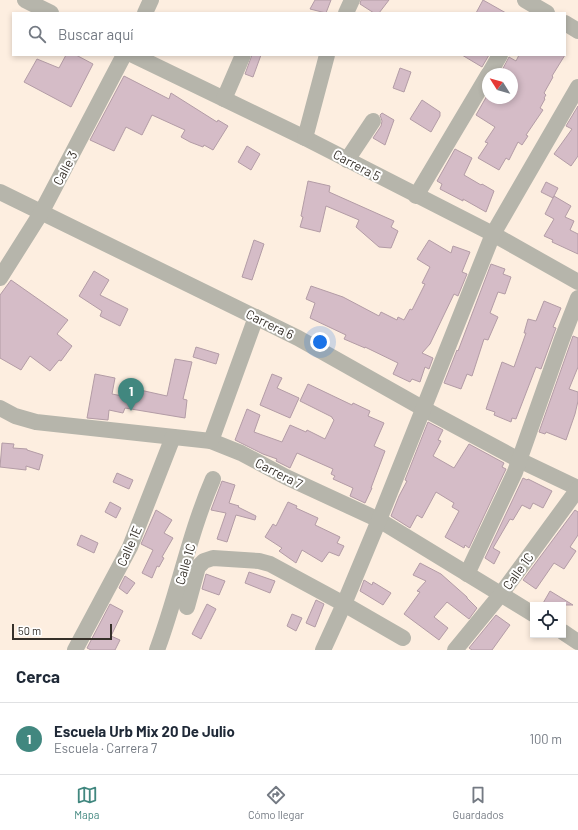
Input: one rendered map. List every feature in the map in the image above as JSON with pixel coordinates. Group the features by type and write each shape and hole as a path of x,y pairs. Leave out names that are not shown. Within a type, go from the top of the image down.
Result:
{"street":[{"path":"26,0 49,12"},
{"path":"145,12 151,0"},
{"path":"346,12 352,0"},
{"path":"528,4 545,12"},
{"path":"566,25 578,31"},
{"name":"Calle 3","path":"0,278 41,213 123,56"},
{"name":"Carrera 5","path":"135,56 301,136 493,234 578,282"},
{"path":"224,99 243,56"},
{"path":"301,136 327,56"},
{"path":"492,68 499,56"},
{"path":"416,196 482,84"},
{"path":"323,650 379,520 493,234 578,87"},
{"path":"348,160 373,121"},
{"name":"Carrera 6","path":"0,192 294,336 519,460 578,488"},
{"path":"467,574 515,472 578,298"},
{"path":"217,443 256,318"},
{"name":"Carrera 7","path":"0,408 15,416 36,422 217,443 241,453 286,477 379,520 530,612"},
{"name":"Calle 1E","path":"75,650 130,547 173,437"},
{"name":"Calle 1C","path":"157,650 170,617 197,521 213,479"},
{"name":"Calle 1C","path":"455,650 501,594 578,488"},
{"path":"187,608 198,567 204,560 213,558 259,561 270,564 403,638"}],"building":[{"path":"315,0 331,0 326,12 310,9"},
{"path":"361,0 389,0 380,12 372,12 360,4"},
{"path":"483,0 504,12 477,12"},
{"path":"65,56 78,56 93,64 71,107 24,82 37,59 59,68"},
{"path":"252,56 261,56 253,77 245,74"},
{"path":"464,56 488,56 482,67"},
{"path":"518,56 564,56 544,93 546,95 544,98 545,99 540,108 543,110 526,135 528,136 522,145 518,142 509,160 506,158 499,170 478,158 488,143 485,142 495,127 476,115 482,104 518,104 518,68 503,68 509,57 516,61"},
{"path":"400,68 411,72 404,92 393,88"},
{"path":"124,76 169,99 171,93 217,122 218,120 228,126 213,150 204,145 203,147 190,142 181,137 185,130 152,115 142,135 126,127 114,151 90,140"},
{"path":"422,100 440,112 440,116 431,132 410,119"},
{"path":"578,106 578,156 571,166 554,154 572,129 566,126"},
{"path":"382,113 394,120 385,145 373,138 381,126 382,121 380,115"},
{"path":"247,146 260,154 251,170 238,162"},
{"path":"455,149 472,158 464,175 494,191 486,212 463,199 463,201 440,189 442,184 437,181"},
{"path":"308,181 330,186 329,192 394,221 391,227 398,231 391,248 379,247 356,227 359,220 326,206 320,232 300,227 303,217 301,216"},
{"path":"546,182 558,188 553,198 541,192"},
{"path":"554,196 571,206 565,217 574,221 570,230 578,234 578,254 552,242 553,240 544,236 554,219 545,214"},
{"path":"254,240 264,244 252,280 242,277"},
{"path":"429,240 451,253 453,246 470,252 462,272 467,274 458,296 454,294 430,344 422,353 433,358 429,369 425,367 420,382 412,379 410,382 393,374 398,363 365,347 344,339 346,335 310,318 315,303 306,299 311,286 343,297 379,316 381,312 397,320 398,317 404,320 410,309 412,310 425,284 422,283 430,267 417,259"},
{"path":"491,264 505,269 503,274 511,277 505,294 498,292 490,313 498,317 488,340 484,339 472,376 467,374 461,389 444,383 457,350 458,351"},
{"path":"94,271 109,280 100,295 128,309 120,326 100,316 102,311 79,296"},
{"path":"11,280 68,320 57,334 72,346 61,361 59,360 50,371 30,356 21,370 0,358 0,295"},
{"path":"544,301 561,308 553,327 556,328 541,369 536,367 516,419 512,418 511,422 494,415 495,412 486,409 502,362 514,367 526,333 524,333 528,319 536,321"},
{"path":"573,336 578,338 578,367 569,389 578,392 578,401 566,440 546,432 545,434 539,432"},
{"path":"196,347 219,354 216,364 193,357"},
{"path":"175,359 192,362 183,399 187,400 185,418 125,408 123,413 109,410 108,420 87,418 95,374 115,378 112,394 138,399 140,390 167,396"},
{"path":"272,374 282,378 277,388 299,398 290,418 260,405"},
{"path":"308,384 352,405 353,403 370,411 368,416 384,423 374,446 385,451 365,503 350,496 353,488 333,479 335,476 331,474 333,469 297,453 290,468 276,461 277,459 263,454 235,440 247,409 260,415 254,432 282,442 290,425 306,432 307,430 325,439 334,420 332,417 300,401"},
{"path":"428,422 443,430 438,440 441,441 433,456 454,468 469,444 504,463 502,467 506,469 469,548 465,545 464,548 445,537 459,511 452,507 454,503 436,492 422,518 417,515 410,528 391,516 407,481 405,480"},
{"path":"2,443 14,444 13,448 27,449 43,455 39,470 26,466 26,470 0,467"},
{"path":"117,473 133,480 129,489 113,482"},
{"path":"523,478 552,491 543,508 533,503 530,509 522,505 513,520 510,519 493,548 500,552 494,564 485,558"},
{"path":"222,481 235,485 229,503 239,506 238,507 256,516 255,520 236,515 227,542 217,539 226,513 211,510"},
{"path":"110,502 121,508 116,518 105,512"},
{"path":"288,502 297,506 296,508 318,518 315,525 340,537 337,543 344,546 339,556 329,552 322,562 302,550 296,563 279,551 282,548 265,537 273,524 276,526"},
{"path":"156,510 172,520 164,533 173,538 162,557 164,558 159,567 157,566 152,578 142,573 153,550 141,544"},
{"path":"575,510 578,512 578,535 570,547 576,551 564,569 554,563 536,589 523,580"},
{"path":"81,535 98,543 94,553 77,545"},
{"path":"420,563 441,574 477,608 469,619 447,602 434,617 448,628 439,640 404,614 420,592 417,591 426,581 413,575"},
{"path":"249,572 275,581 270,593 245,583"},
{"path":"206,574 225,581 219,595 202,589"},
{"path":"125,576 135,583 127,594 119,588"},
{"path":"364,580 372,585 373,582 391,593 383,605 360,591"},
{"path":"550,591 573,605 566,605 566,602 544,602"},
{"path":"316,600 324,604 315,627 306,623"},
{"path":"110,604 123,611 111,636 120,640 115,650 91,650 87,648"},
{"path":"207,604 216,609 201,639 192,634"},
{"path":"292,614 302,618 296,631 287,626"},
{"path":"496,615 510,625 492,650 472,650 469,648"}],"place":[{"name":"Escuela Urb Mix 20 De Julio","path":"131,411"}]}
